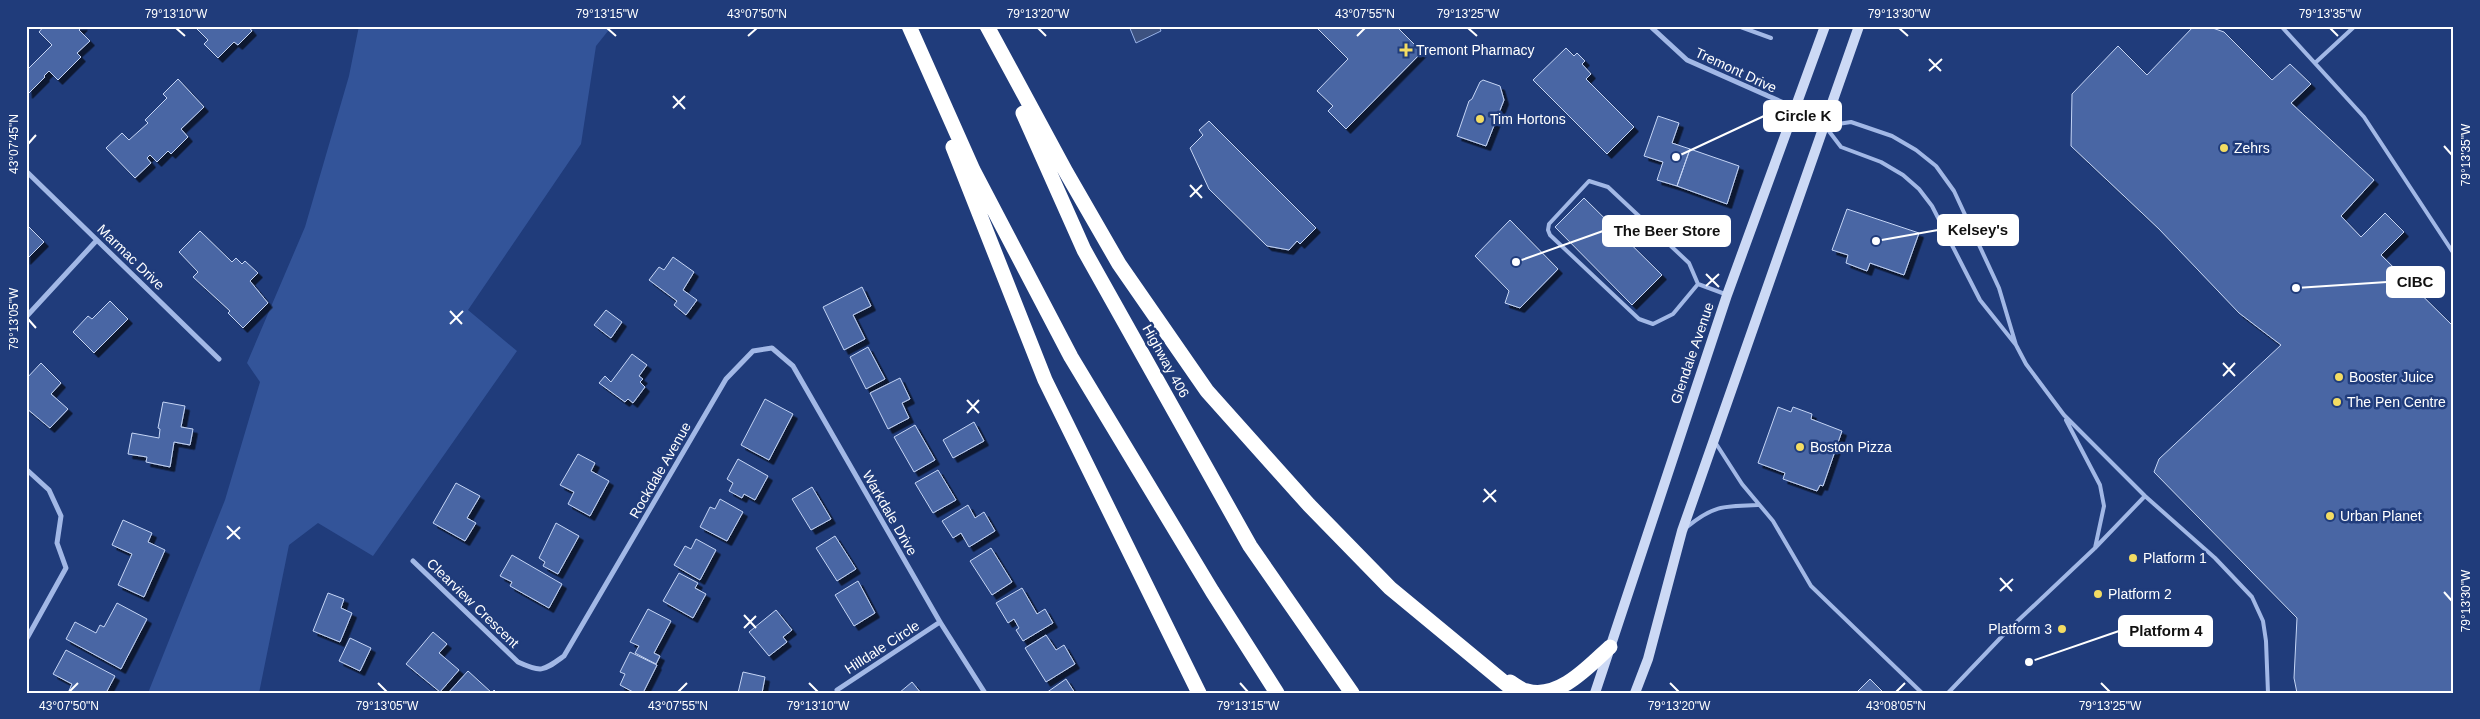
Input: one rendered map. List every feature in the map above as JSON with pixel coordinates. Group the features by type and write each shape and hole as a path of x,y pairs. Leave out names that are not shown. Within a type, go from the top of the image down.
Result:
{"highway":[{"path":"908,26 972,198 1045,380 1199,693"},
{"path":"908,26 973,170 1071,357 1202,575 1277,693"},
{"path":"986,26 1119,264 1207,391 1309,505 1390,588 1517,693"},
{"name":"Highway 406","path":"986,26 1084,250 1250,546 1352,693"},
{"path":"1495,675 1527,691 1540,692 1562,687 1610,647"}],"main road":[{"name":"Glendale Avenue","path":"1595,693 1726,295 1825,26"},
{"path":"1635,693 1648,659 1682,531 1859,26"},
{"path":"1795,108 1825,126"}],"street":[{"name":"Tremont Drive","path":"1650,26 1687,60 1795,108"},
{"name":"Marmac Drive","path":"26,171 219,359"},
{"path":"26,317 97,240"},
{"name":"Warkdale Drive","path":"772,348 793,366 940,622 985,693"},
{"name":"Rockdale Avenue","path":"583,624 726,379 753,351 772,348"},
{"path":"26,469 49,490 61,516 57,543 66,568 26,640"},
{"name":"Clearview Crescent","path":"413,561 518,662 536,670 548,667 564,656 583,624"},
{"name":"Hilldale Circle","path":"836,690 940,622"}],"lane":[{"path":"1738,26 1771,38"},
{"path":"2282,26 2364,117 2454,254"},
{"path":"2315,64 2355,26"},
{"path":"2016,345 1999,288 1954,191 1936,166 1916,150 1851,122 1825,126 1841,147 1881,162 1903,175 1919,190 1932,206 1980,300 2016,345 2026,364 2064,415 2145,496 2215,558 2252,596 2263,621 2266,641 2268,693"},
{"path":"1698,284 1673,314 1653,324 1639,319 1550,235 1548,230 1549,224 1589,180 1608,187 1689,263 1698,284 1726,295"},
{"path":"2064,415 2100,485 2104,506 2095,548"},
{"path":"1714,439 1733,472 1758,506 1774,521 1811,586 1922,693"},
{"path":"1948,693 2008,630 2095,548 2145,496"},
{"path":"1682,531 1702,514 1721,506 1758,506"}],"shaded area":[{"path":"359,26 612,26 596,46 581,144 468,310 517,351 373,556 318,523 289,545 259,693 148,693 225,500 260,382 247,363 305,227 349,76"},
{"path":"1129,26 1159,26 1161,31 1136,43"}],"building":[{"path":"44,26 83,26 79,30 90,41 77,53 81,57 58,80 49,71 28,94 26,71 52,45 39,32"},
{"path":"194,26 248,26 252,31 238,45 234,42 218,58 204,44 208,40"},
{"path":"1315,26 1396,26 1422,52 1346,129 1328,111 1333,106 1317,91 1348,59"},
{"name":"The Pen Centre","path":"2194,26 2207,26 2224,32 2272,80 2290,64 2311,84 2291,103 2374,180 2341,216 2361,237 2385,213 2404,232 2381,255 2454,327 2454,693 2297,693 2294,678 2297,618 2154,472 2159,459 2281,345 2239,313 2159,229 2071,146 2072,94 2118,46 2147,75"},
{"path":"1566,48 1574,56 1577,53 1585,61 1582,64 1591,74 1586,79 1634,127 1607,154 1533,80"},
{"path":"178,79 204,107 181,129 188,137 171,154 168,151 157,162 150,155 147,158 151,163 135,178 106,148 122,133 129,140 148,123 145,120 167,98 163,94"},
{"name":"Tim Hortons","path":"1483,80 1500,86 1504,100 1486,146 1457,136 1469,101"},
{"path":"1658,116 1679,123 1672,143 1690,149 1677,186 1657,180 1663,162 1644,156"},
{"path":"1209,121 1316,228 1300,244 1297,241 1289,250 1267,246 1209,189 1190,148 1203,135 1199,130"},
{"path":"1690,149 1739,166 1727,204 1677,186"},
{"path":"1584,198 1662,275 1632,305 1555,227"},
{"path":"1847,209 1919,233 1904,275 1870,263 1867,271 1846,263 1848,255 1832,250"},
{"path":"1510,220 1558,269 1520,308 1505,303 1509,291 1475,256"},
{"path":"26,224 44,242 26,260"},
{"path":"200,231 232,262 236,258 242,264 245,261 258,273 250,281 268,303 243,328 228,313 230,311 193,277 198,272 179,252"},
{"path":"673,257 694,272 683,290 697,300 686,315 674,305 677,301 649,280 659,267 664,270"},
{"path":"862,287 871,306 853,315 865,339 844,350 823,307"},
{"path":"110,301 128,319 94,353 73,332 88,316 92,319"},
{"path":"606,310 622,322 611,338 594,325"},
{"path":"868,347 885,379 866,389 850,357"},
{"path":"632,354 647,365 639,376 643,379 640,382 645,387 633,403 628,399 625,402 599,383 605,376 611,382"},
{"path":"41,363 61,383 51,394 68,409 50,428 26,408 26,379"},
{"path":"900,378 910,399 902,403 909,418 888,429 870,393"},
{"path":"765,399 793,414 769,460 741,445"},
{"path":"163,402 185,406 181,427 193,429 190,445 174,442 170,467 146,462 147,457 128,454 132,433 159,438 160,429 158,428"},
{"name":"Boston Pizza","path":"1778,407 1791,412 1793,407 1812,414 1811,419 1842,431 1823,486 1820,485 1817,491 1783,479 1785,473 1758,463"},
{"path":"974,422 984,441 953,458 943,440"},
{"path":"915,425 935,460 914,472 894,437"},
{"path":"578,454 595,463 591,471 609,481 590,516 568,504 574,492 560,485"},
{"path":"738,459 768,476 755,500 744,494 742,498 729,491 733,483 727,479"},
{"path":"938,470 956,500 933,513 915,483"},
{"path":"456,483 480,496 467,518 476,523 465,541 433,523"},
{"path":"812,487 831,519 811,530 792,499"},
{"path":"720,499 743,512 727,541 700,527 710,507 715,509"},
{"path":"968,505 975,518 984,512 995,531 969,547 961,533 953,538 942,521"},
{"path":"123,520 152,533 148,542 165,550 144,597 118,585 132,554 112,545"},
{"path":"556,523 579,536 558,574 543,566 545,562 539,558"},
{"path":"835,536 856,569 837,581 816,548"},
{"path":"696,539 716,550 700,580 674,565 685,546 691,549"},
{"path":"991,548 1012,582 992,595 970,561"},
{"path":"512,555 562,584 549,608 510,586 512,582 500,576"},
{"path":"679,573 698,583 695,588 706,594 693,618 663,601"},
{"path":"858,581 875,613 854,626 835,595"},
{"path":"1022,588 1037,614 1045,609 1053,623 1023,641 1016,630 1019,628 1014,619 1008,623 996,603"},
{"path":"328,593 344,599 341,608 352,613 340,642 313,631"},
{"path":"117,603 147,619 121,669 66,639 75,622 96,633 100,625 104,627"},
{"path":"648,609 671,621 654,653 660,656 656,664 635,653 639,646 630,642"},
{"path":"776,610 792,630 783,637 787,642 769,656 749,632"},
{"path":"433,632 447,644 439,653 459,670 440,692 406,664"},
{"path":"1046,635 1056,650 1064,645 1075,664 1046,682 1025,648"},
{"path":"350,638 371,648 360,671 339,661"},
{"path":"66,650 115,676 106,693 68,693 72,684 53,674"},
{"path":"630,652 657,665 643,693 635,693 620,685 625,674 620,672"},
{"path":"468,671 492,693 448,693"},
{"path":"743,672 765,677 762,693 738,693"},
{"path":"1066,679 1075,693 1046,693"},
{"path":"1870,679 1884,693 1856,693"},
{"path":"912,682 921,693 899,693"}],"place":[{"name":"Tremont Pharmacy","path":"1406,50"},
{"name":"Tim Hortons","path":"1480,119"},
{"name":"Zehrs","path":"2224,148"},
{"name":"Circle K","path":"1676,157"},
{"name":"Kelsey's","path":"1876,241"},
{"name":"The Beer Store","path":"1516,262"},
{"name":"CIBC","path":"2296,288"},
{"name":"Booster Juice","path":"2339,377"},
{"name":"The Pen Centre","path":"2337,402"},
{"name":"Boston Pizza","path":"1800,447"},
{"name":"Urban Planet","path":"2330,516"},
{"name":"Platform 1","path":"2133,558"},
{"name":"Platform 2","path":"2098,594"},
{"name":"Platform 3","path":"2062,629"},
{"name":"Platform 4","path":"2029,662"}]}
